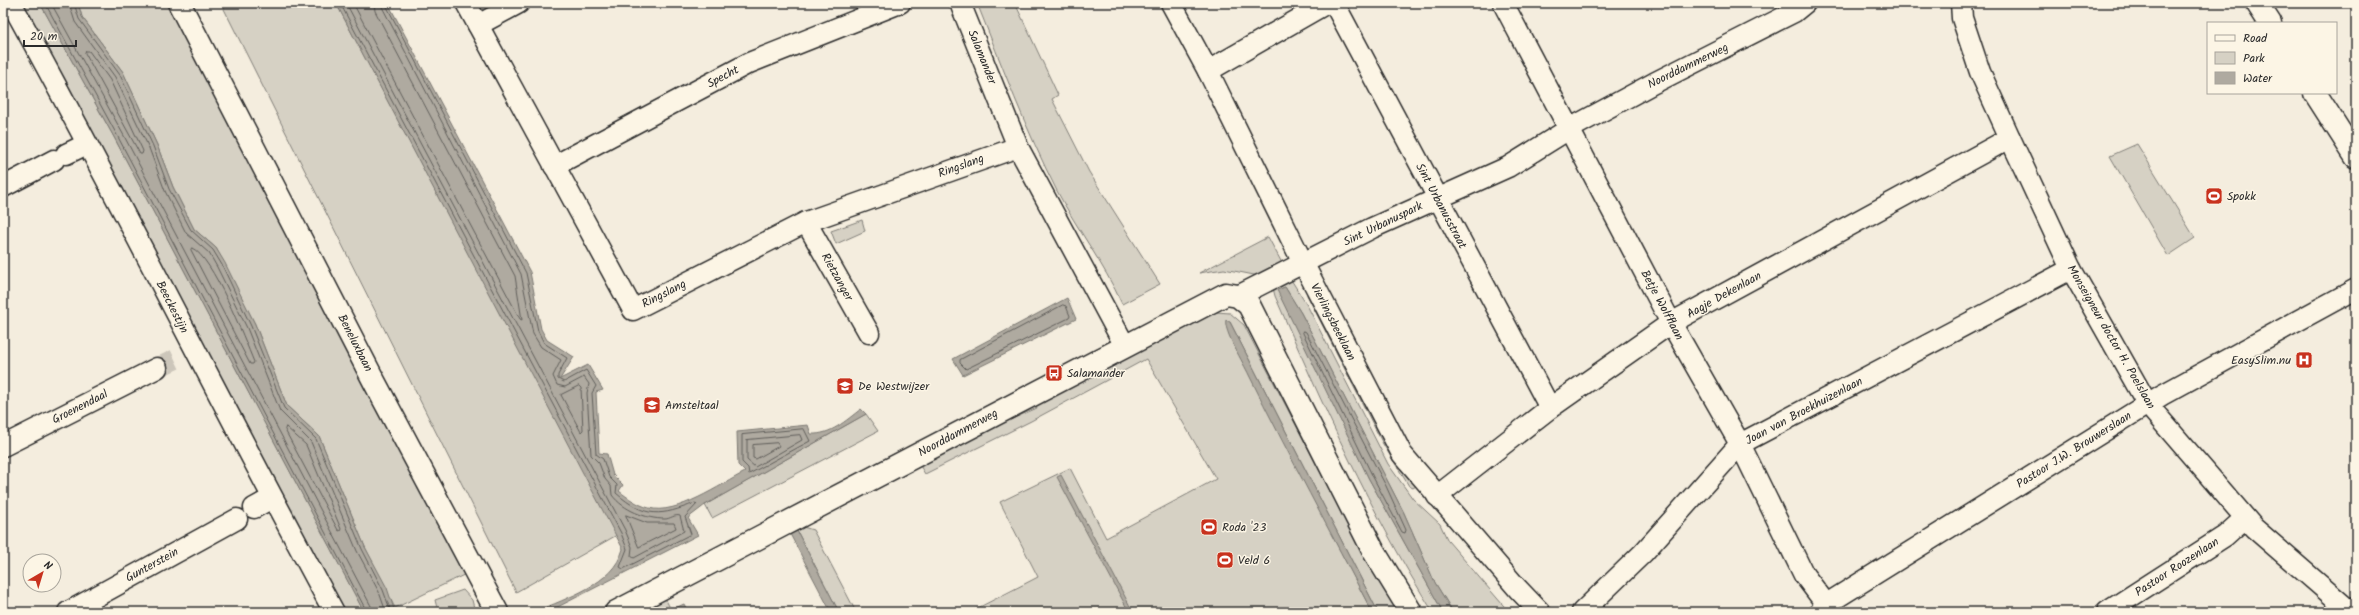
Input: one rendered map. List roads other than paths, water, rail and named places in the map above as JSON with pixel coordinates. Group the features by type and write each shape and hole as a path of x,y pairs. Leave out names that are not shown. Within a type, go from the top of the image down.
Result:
{"street":[{"name":"Beeckestijn","path":"9,3 14,8 52,76 87,144 187,353 272,498 334,612"},
{"name":"Beneluxbaan","path":"179,3 216,71 375,383 496,609"},
{"name":"Beneluxbaan","path":"196,3 211,40 216,71"},
{"name":"Ringslang","path":"466,3 633,310 806,222 1018,147"},
{"path":"478,25 519,3"},
{"name":"Specht","path":"554,166 749,63 900,3"},
{"name":"Salamander","path":"960,3 1018,147 1124,346"},
{"name":"Vierlingsbeeklaan","path":"1171,3 1208,71 1303,264 1402,454 1437,496 1540,612"},
{"path":"1208,71 1327,3"},
{"name":"Sint Urbanusstraat","path":"1334,3 1550,408"},
{"name":"Betje Wolfflaan","path":"1503,3 1671,323 1740,444 1804,575 1826,610"},
{"name":"Noorddammerweg","path":"1569,129 1654,83 1794,12 1805,3"},
{"name":"Monseigneur doctor H. Poelslaan","path":"1961,3 1962,18 1980,72 2010,138 2071,269 2148,405 2245,518 2351,612"},
{"path":"2257,3 2269,22"},
{"path":"2316,94 2356,157"},
{"name":"Sint Urbanuspark","path":"1303,264 1372,228 1437,197 1508,167 1569,129"},
{"name":"Aagje Dekenlaan","path":"1437,496 1550,408 1671,323 2010,138"},
{"path":"3,187 87,144"},
{"name":"Rietzanger","path":"806,222 869,333"},
{"name":"Noorddammerweg","path":"616,612 1211,301 1226,294 1244,301 1303,264"},
{"name":"Joan van Broekhuizenlaan","path":"1582,612 1643,552 1740,444 2071,269"},
{"name":"Pastoor J.W. Brouwerslaan","path":"1826,610 2148,405 2221,361 2356,289"},
{"path":"1244,301 1373,550 1411,612"},
{"name":"Groenendaal","path":"3,446 157,368"},
{"path":"254,508 272,498"},
{"name":"Gunterstein","path":"68,612 237,518"},
{"name":"Pastoor Roozenlaan","path":"2107,612 2225,536 2245,518"}],"water":[{"path":"40,3 78,3 82,17 123,72 157,145 173,187 194,229 216,248 255,324 287,406 319,436 365,547 387,588 395,612 364,612 115,139"},
{"path":"336,3 388,3 530,272 541,329 547,340 574,357 560,379 588,365 603,390 596,392 599,453 607,454 613,475 623,485 619,491 633,501 649,508 660,509 685,503 698,498 745,472 738,465 737,432 808,425 811,434 818,434 838,426 861,409 866,414 705,505 688,518 698,535 548,612 536,612 575,595 599,581 610,572 618,561 623,549"},
{"path":"1285,287 1301,313 1404,513 1434,581 1453,612 1443,612 1369,479 1277,290"},
{"path":"1067,298 1076,319 963,375 953,359"},
{"path":"1226,320 1230,322 1378,612 1372,612 1294,464 1234,347 1226,325"},
{"path":"1061,475 1132,610 1129,612 1057,477"},
{"path":"797,531 839,612 831,612 790,534"},
{"path":"684,604 688,612 672,612 671,610"}],"tunnel":[{"path":"157,368 180,357"}],"place":[{"name":"Spokk","path":"2214,196"},
{"name":"EasySlim.nu","path":"2304,360"},
{"name":"Salamander","path":"1054,373"},
{"name":"De Westwijzer","path":"845,386"},
{"name":"Amsteltaal","path":"652,405"},
{"name":"Roda '23","path":"1209,527"},
{"name":"Veld 6","path":"1225,560"}]}
